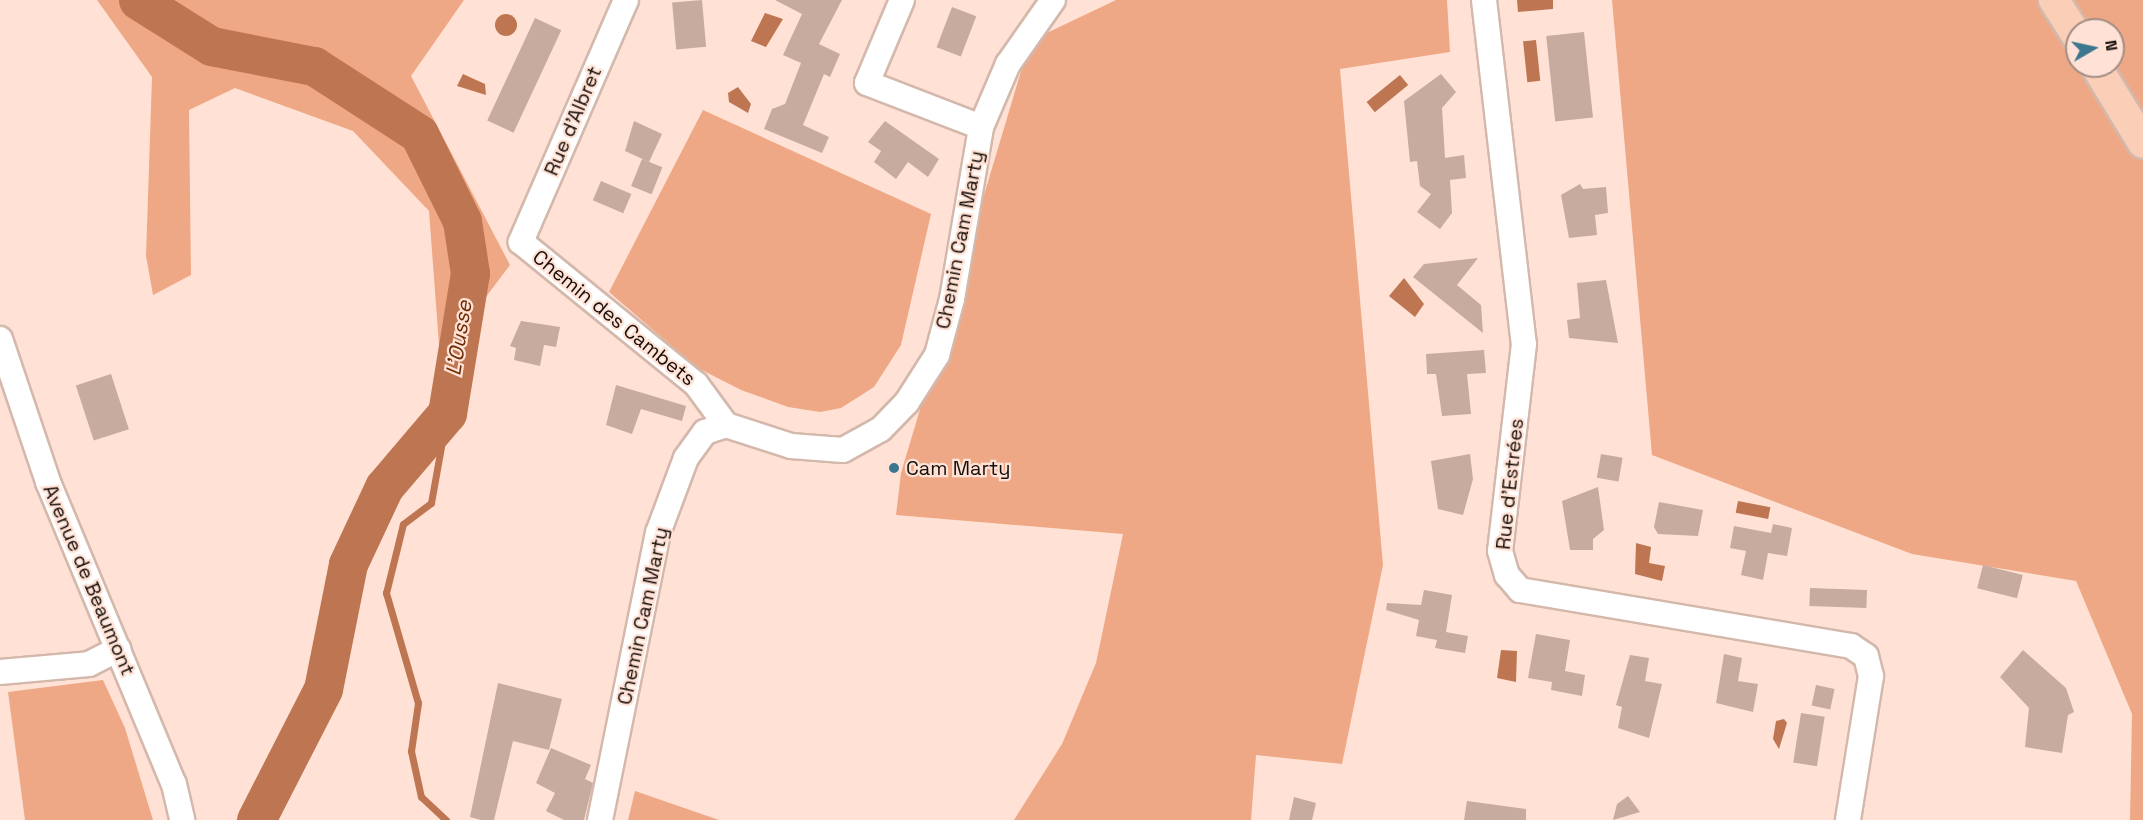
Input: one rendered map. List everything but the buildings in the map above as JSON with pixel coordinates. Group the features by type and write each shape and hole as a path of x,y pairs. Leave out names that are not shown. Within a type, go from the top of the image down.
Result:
{"main road":[{"path":"2054,0 2066,18"},
{"path":"2103,78 2143,143"}],"street":[{"name":"Rue d'Albret","path":"521,242 626,0"},
{"path":"902,0 867,83 981,127"},
{"name":"Chemin Cam Marty","path":"600,820 658,533 686,458 705,432 726,425 790,446 843,450 881,429 907,402 937,355 952,299 981,127 1008,64 1053,0"},
{"name":"Rue d’Estrées","path":"1484,0 1524,344 1500,551 1507,575 1520,590 1851,646 1866,656 1871,676 1848,820"},
{"name":"Chemin des Cambets","path":"521,242 696,384 726,425"},
{"name":"Avenue de Beaumont","path":"0,339 48,482 174,784 182,820"},
{"path":"0,672 89,664 118,649"}],"shaded area":[{"path":"97,0 464,0 411,76 510,265 440,358 429,211 353,131 235,88 189,110 191,275 153,295 146,256 152,77"},
{"path":"1116,0 1447,0 1450,52 1340,69 1383,565 1342,764 1256,755 1251,820 1014,820 1062,744 1096,663 1123,534 896,515 901,473 1030,41"},
{"path":"1517,0 1553,0 1553,9 1518,12"},
{"path":"1612,0 2143,0 2143,820 2130,820 2132,714 2076,581 1912,554 1652,455"},
{"path":"765,13 783,19 766,47 751,41"},
{"path":"506,14 516,21 517,25 510,35 506,36 496,29 495,25 502,15"},
{"path":"1536,40 1540,81 1527,82 1523,41"},
{"path":"463,74 485,84 486,95 457,86"},
{"path":"1400,75 1408,85 1375,112 1367,102"},
{"path":"738,87 751,104 748,113 729,102 728,93"},
{"path":"703,110 931,214 901,345 874,387 841,408 820,412 788,407 741,390 696,367 609,292"},
{"path":"1404,278 1424,304 1415,317 1389,296"},
{"path":"1738,501 1770,507 1768,519 1736,513"},
{"path":"1636,543 1651,547 1649,563 1665,566 1662,581 1635,574"},
{"path":"1501,650 1517,651 1516,682 1497,678"},
{"path":"103,680 125,728 153,820 25,820 8,692"},
{"path":"1784,719 1787,723 1779,749 1773,739 1776,721"},
{"path":"635,791 719,820 628,820"}],"waterway":[{"name":"L'Ousse","path":"138,0 211,46 314,66 419,134 462,221 470,273 447,413 384,487 348,564 323,689 256,820"},
{"path":"446,820 421,797 411,751 418,703 386,593 403,524 431,503 447,413"}],"place":[{"name":"Cam Marty","path":"894,468"}]}
